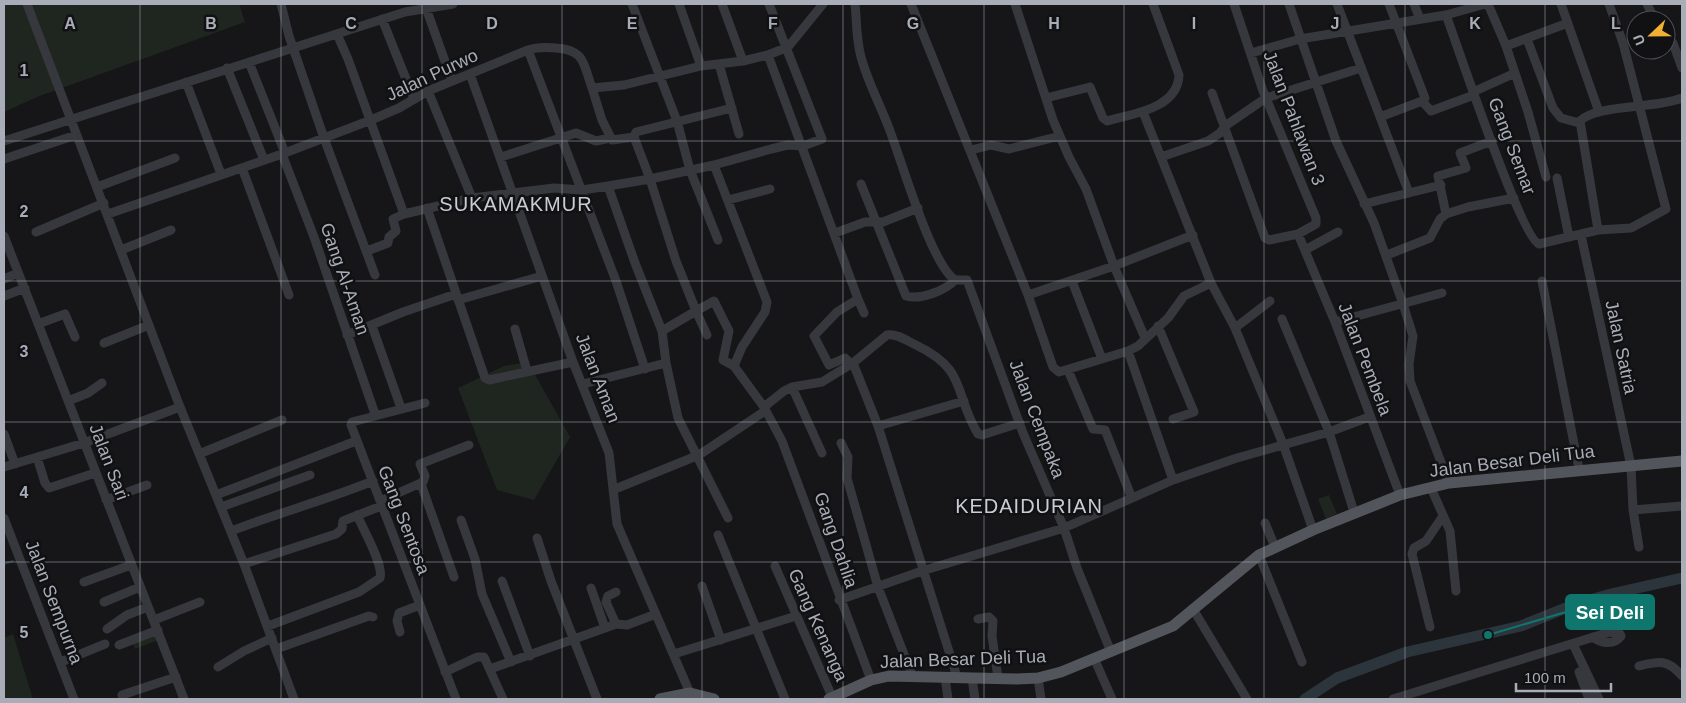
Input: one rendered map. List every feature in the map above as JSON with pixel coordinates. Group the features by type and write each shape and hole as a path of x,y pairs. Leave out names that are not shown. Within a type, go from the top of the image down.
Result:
{"main road":[{"name":"Jalan Besar Deli Tua","path":"831,699 871,680 889,676 1038,678 1061,672 1173,626 1259,555 1274,546 1354,512 1400,495 1448,483 1579,469 1682,461"},
{"path":"660,699 690,696 714,699"}],"street":[{"path":"27,4 180,406 268,626 294,699"},
{"path":"281,4 324,138 375,275"},
{"path":"4,141 382,19 426,8 453,4"},
{"path":"632,4 661,76 677,121 690,170 718,240"},
{"path":"678,4 701,66"},
{"path":"722,4 743,61"},
{"path":"366,251 388,243 389,237 396,231 393,219 428,208 472,198 554,188 582,190 650,179 714,165 788,145 803,146 822,138 769,4"},
{"path":"610,138 592,88 624,85 701,66 743,61 788,48 823,4"},
{"path":"856,4 856,26 866,73 943,268 955,280 932,293 911,297 906,296 878,222 861,184"},
{"path":"911,4 1028,295 1053,367 1059,372 1128,352 1138,346 1174,311 1184,296 1211,284"},
{"path":"1015,4 1060,136 1086,189 1114,266 1145,338"},
{"path":"1046,98 1090,87 1105,121 1143,112 1167,98 1175,90 1179,75 1153,4"},
{"name":"Jalan Pahlawan 3","path":"1234,4 1266,98 1317,222 1298,234"},
{"path":"1289,4 1336,141 1387,255 1404,304 1413,336 1409,364 1410,382 1448,483"},
{"path":"1337,4 1409,193"},
{"path":"1389,4 1425,96 1423,101"},
{"path":"1414,4 1420,18"},
{"path":"1251,53 1300,39 1446,15 1462,7 1487,4 1506,46 1546,177"},
{"path":"1561,4 1599,112"},
{"path":"1609,4 1640,107"},
{"path":"426,8 452,81"},
{"name":"Gang Semar","path":"1446,15 1514,198 1531,238 1536,244 1598,230 1635,227 1666,209 1640,107"},
{"path":"382,19 414,99"},
{"path":"1506,46 1568,23"},
{"path":"337,34 404,214"},
{"path":"1527,39 1553,108 1561,118 1579,123"},
{"name":"Jalan Purwo","path":"108,214 283,154 370,120 428,91 539,47 571,49 576,52 592,88"},
{"path":"528,50 582,190 646,369"},
{"path":"1676,51 1682,68"},
{"path":"768,55 864,313"},
{"name":"Gang Al-Aman","path":"249,62 314,237 375,414"},
{"path":"719,64 739,134"},
{"path":"227,68 264,160"},
{"path":"1161,157 1208,141 1220,133 1225,126 1266,98 1361,68"},
{"path":"1423,101 1431,111 1515,73"},
{"name":"Jalan Aman","path":"470,74 573,362 609,453 615,489 613,506 617,524 674,654 690,696"},
{"path":"186,82 221,174"},
{"path":"428,91 472,198"},
{"path":"1212,93 1265,238 1268,240 1298,234"},
{"path":"1579,123 1587,116 1599,112 1668,104 1682,98"},
{"path":"1380,117 1423,101"},
{"path":"501,157 560,137 578,133 596,141 610,138 617,140 634,136 636,132 732,108"},
{"path":"1143,112 1211,284 1235,328 1283,444 1313,530"},
{"path":"1579,123 1598,230"},
{"path":"4,159 76,135"},
{"path":"634,136 676,260 707,335"},
{"path":"971,150 991,145 1009,148 1060,136"},
{"path":"1446,214 1438,176 1466,168 1460,153 1492,142"},
{"path":"97,187 176,158"},
{"path":"714,165 767,302 765,312 742,347 734,366"},
{"path":"242,168 289,295"},
{"path":"1556,178 1569,237"},
{"path":"1364,204 1440,185"},
{"path":"608,186 635,263 662,331 666,363 678,418 686,436 699,455 728,518"},
{"path":"728,200 770,189"},
{"path":"1387,255 1430,238 1440,219 1446,214 1468,207 1514,198"},
{"path":"36,232 104,204"},
{"path":"428,208 485,378 489,380 573,362"},
{"path":"835,233 865,222 883,222 918,208"},
{"path":"121,250 171,230"},
{"path":"1305,250 1338,232"},
{"name":"Jalan Pembela","path":"1298,234 1335,322 1369,417 1400,495"},
{"path":"1028,295 1114,266 1193,235"},
{"name":"Jalan Satria","path":"1582,235 1631,466 1633,510 1638,547"},
{"name":"Jalan Sari","path":"4,236 184,699"},
{"path":"4,279 18,273"},
{"path":"347,336 402,312 542,276"},
{"name":"Jalan Cempaka","path":"955,280 967,280 1020,423 1064,528 1077,568 1111,652"},
{"path":"1072,281 1102,359"},
{"path":"1542,281 1579,469"},
{"path":"4,296 25,288"},
{"path":"1335,322 1442,294"},
{"path":"858,299 837,312 814,335 829,365 845,358 852,364 878,426 922,571 957,677"},
{"name":"Gang Dahlia","path":"696,311 712,301 716,303 729,331 723,360 734,366 765,409 792,465 839,600 871,680"},
{"path":"1235,328 1270,301"},
{"path":"662,331 696,311"},
{"path":"38,324 65,314 75,337"},
{"path":"1282,319 1329,432 1354,512"},
{"path":"104,343 150,325"},
{"path":"372,326 401,408"},
{"path":"1158,326 1194,412 1173,419"},
{"path":"515,329 527,372"},
{"path":"615,489 699,455 765,409 779,394 792,387 822,382 852,364 887,335 901,338 943,361 954,374 979,435 1020,423"},
{"path":"1128,352 1173,480"},
{"path":"583,384 666,363"},
{"path":"1068,370 1092,428 1106,430 1131,496"},
{"path":"68,401 88,393 102,383"},
{"path":"792,387 822,453"},
{"path":"878,426 964,401"},
{"name":"Gang Sentosa","path":"424,403 375,414 352,422 356,441 456,699"},
{"path":"4,467 84,443 180,406"},
{"path":"839,600 922,571 1064,528 1131,496 1173,480 1283,444 1329,432 1369,417"},
{"path":"199,454 282,420"},
{"path":"4,434 15,464"},
{"path":"216,495 356,441"},
{"path":"841,443 848,457 847,478 878,587 912,675"},
{"path":"244,564 336,534 342,529 343,521 421,484 425,476 419,465 469,445"},
{"path":"37,457 45,483 49,488 95,473"},
{"path":"221,507 310,475"},
{"path":"231,531 279,512 332,497 372,481"},
{"path":"421,484 454,577"},
{"path":"106,500 147,485"},
{"path":"1431,488 1450,531 1456,591"},
{"path":"1633,510 1682,506"},
{"path":"268,626 359,592 380,578 381,574 377,560 357,515"},
{"path":"1430,627 1412,554 1414,548 1426,541 1443,516"},
{"name":"Jalan Sempurna","path":"4,518 74,699"},
{"path":"461,520 475,559 481,590 511,662"},
{"path":"1265,524 1274,546"},
{"path":"718,535 755,630 785,699"},
{"path":"538,538 551,581 597,699"},
{"path":"1259,555 1302,662"},
{"path":"84,582 131,565"},
{"name":"Gang Kenanga","path":"775,566 831,699"},
{"path":"502,581 530,656"},
{"path":"702,586 721,640"},
{"path":"104,602 140,587"},
{"path":"591,588 605,628"},
{"path":"616,592 608,596 606,602 616,624"},
{"path":"154,620 200,602"},
{"path":"400,632 397,619 399,614 420,605"},
{"path":"107,629 127,616 148,607"},
{"path":"1193,609 1247,699"},
{"path":"490,669 616,624 627,625 656,614"},
{"path":"276,649 369,616 373,617"},
{"path":"674,654 796,616"},
{"path":"978,619 989,617 993,621 992,636 998,678"},
{"path":"119,645 158,630"},
{"path":"1393,699 1593,637"},
{"path":"218,667 244,651 272,638"},
{"path":"61,662 105,644"},
{"path":"1573,644 1589,687 1589,699"},
{"path":"445,672 482,656 503,699"},
{"path":"1094,658 1112,699"},
{"path":"1639,666 1658,662 1673,665 1682,676"},
{"path":"1579,672 1599,699"},
{"path":"122,695 176,677"},
{"path":"945,677 948,699"},
{"path":"972,678 975,699"},
{"path":"1038,678 1042,699"}],"shaded area":[{"path":"4,4 239,4 245,22 37,97 4,112"},
{"path":"528,362 570,437 534,500 497,490 458,388 504,366"},
{"path":"1329,495 1337,514 1326,519 1318,499"},
{"path":"155,632 158,640 135,649 132,641"},
{"path":"13,634 33,699 4,699 4,638"}],"waterway":[{"path":"4,564 13,561"},
{"path":"1305,699 1337,678 1407,652 1521,626 1573,605 1611,594 1682,578"}],"place":[{"name":"Sei Deli","path":"1488,635"}],"district":[{"name":"SUKAMAKMUR","path":"516,204"},
{"name":"KEDAIDURIAN","path":"1029,506"}]}
